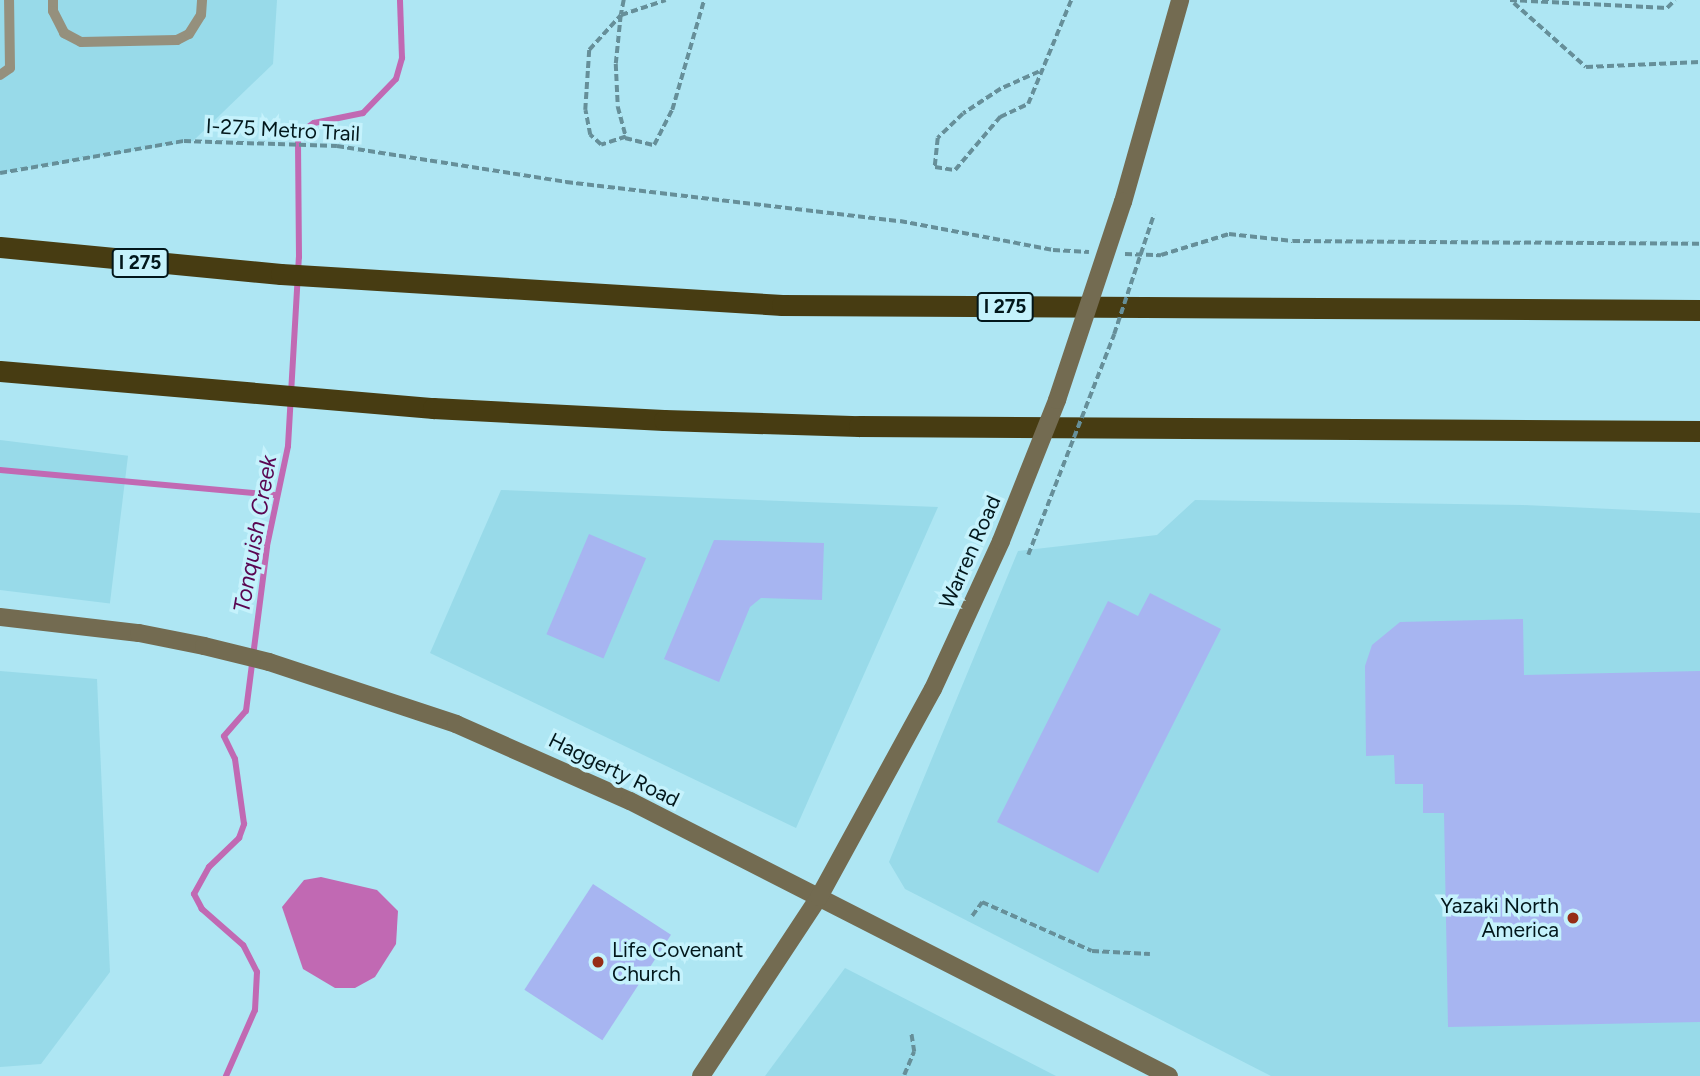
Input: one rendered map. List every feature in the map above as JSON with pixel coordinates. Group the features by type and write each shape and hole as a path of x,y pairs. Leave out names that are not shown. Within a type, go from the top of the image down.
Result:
{"highway":[{"name":"I 275","path":"0,247 281,274 782,305 1700,310"},
{"path":"0,371 305,398 663,420 859,426 1700,432"}],"main road":[{"name":"Warren Road","path":"701,1076 819,897 933,689 1001,541 1057,400 1123,202 1180,0"},
{"name":"Haggerty Road","path":"0,617 139,633 270,662 512,747 819,897 1169,1076"}],"lane":[{"path":"0,75 10,68 9,0"},
{"path":"53,0 53,11 64,33 81,42 177,40 190,34 201,15 202,0"}],"path":[{"path":"623,138 616,64 624,0"},
{"path":"666,0 621,15 589,50 585,110 590,135 601,145 623,138 654,145 671,110 704,0"},
{"path":"1039,72 1001,89 963,114 938,138 935,167 955,170 1000,117 1028,104 1071,0"},
{"path":"1510,0 1586,68 1700,62"},
{"path":"1514,3 1667,9 1675,0"},
{"name":"I-275 Metro Trail","path":"0,173 184,141 337,146 566,182"},
{"path":"1028,555 1114,334 1154,214"},
{"path":"972,916 982,902 1091,951 1150,954"},
{"path":"904,1075 914,1052 911,1034"}],"shaded area":[{"path":"0,0 277,0 273,64 193,141 0,173"},
{"path":"0,440 128,456 110,604 0,590"},
{"path":"501,490 938,507 796,828 430,653"},
{"path":"1195,500 1523,505 1700,513 1700,1076 1271,1076 905,889 889,862 1018,551 1157,535"},
{"path":"0,671 97,679 110,972 41,1064 0,1067"},
{"path":"321,877 377,890 398,911 396,944 375,977 355,988 335,988 303,969 282,907 304,880"},
{"path":"845,968 1056,1076 765,1076"}],"building":[{"path":"589,534 646,558 603,659 546,634"},
{"path":"714,540 824,543 822,600 761,598 750,607 719,682 664,659"},
{"path":"1150,593 1221,629 1098,873 997,822 1108,601 1138,616"},
{"name":"Yazaki North America","path":"1523,619 1524,675 1700,671 1700,1022 1448,1027 1444,813 1423,813 1423,784 1395,784 1394,755 1366,756 1365,666 1372,645 1400,622"},
{"name":"Life Covenant Church","path":"593,884 671,935 602,1040 524,990"}],"waterway":[{"name":"Tonquish Creek","path":"226,1076 255,1010 257,972 243,945 202,909 194,894 209,867 239,838 244,824 235,759 224,736 246,711 267,546 288,446 299,257 298,141 301,132 314,123 363,113 396,79 402,58 400,0"},
{"path":"0,470 277,495"}],"place":[{"name":"Yazaki North America","path":"1573,918"},
{"name":"Life Covenant Church","path":"598,962"}]}
